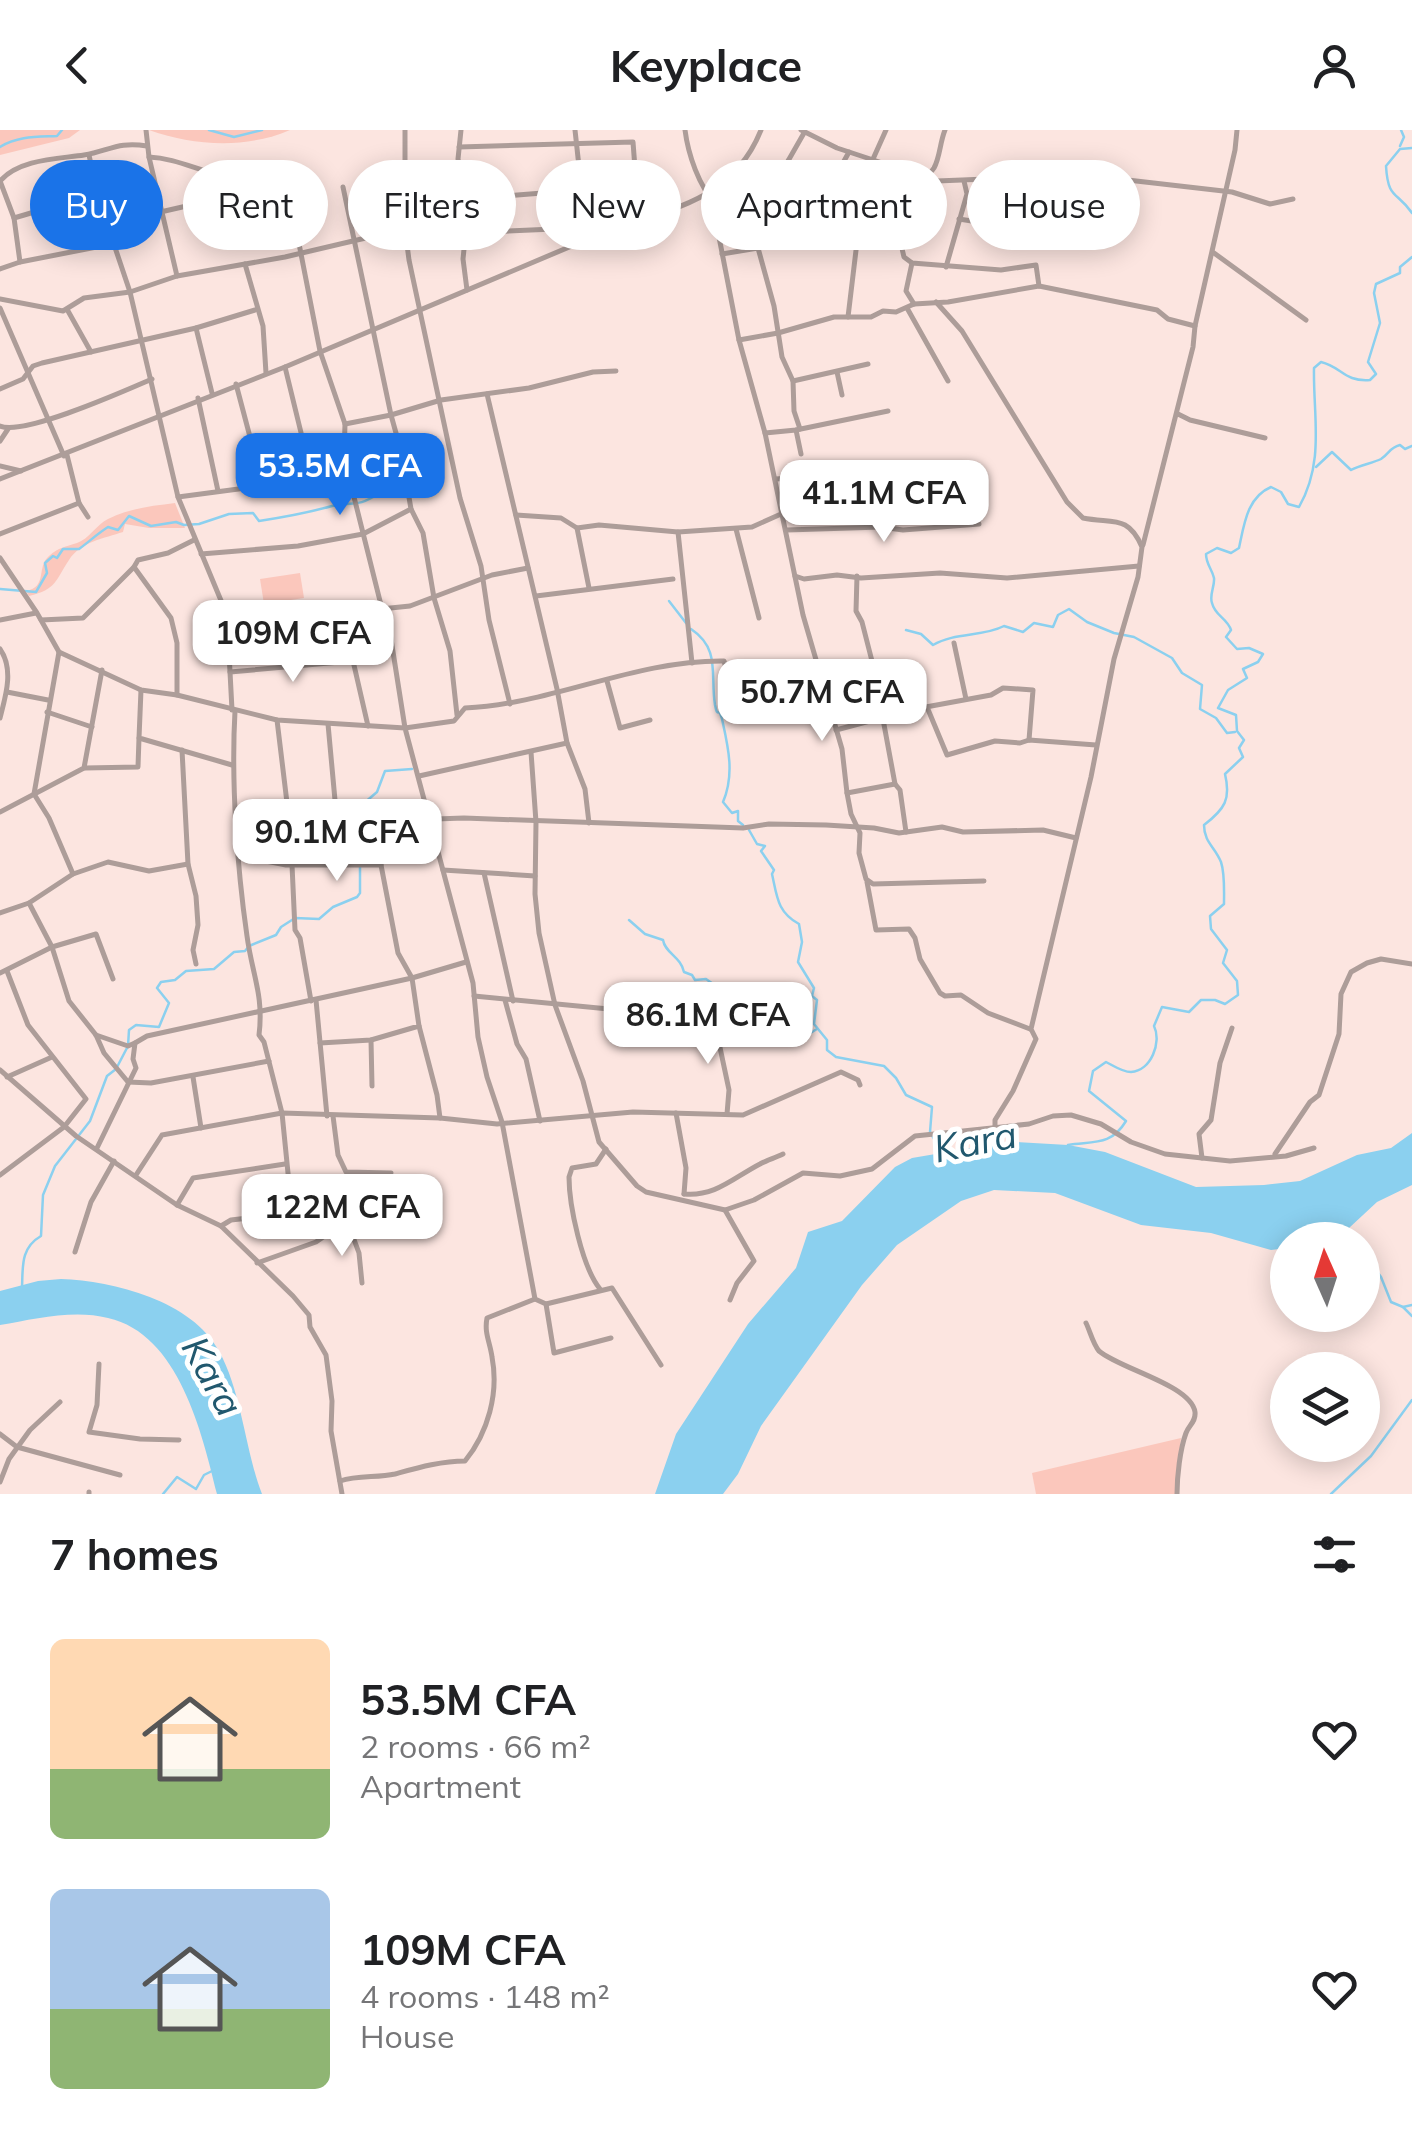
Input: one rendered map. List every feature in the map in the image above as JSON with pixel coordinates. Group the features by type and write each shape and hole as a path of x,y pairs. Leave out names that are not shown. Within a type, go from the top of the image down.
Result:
{"street":[{"path":"146,130 150,160"},
{"path":"406,130 406,160"},
{"path":"458,160 461,130"},
{"path":"575,130 577,160"},
{"path":"685,130 701,181"},
{"path":"744,160 761,130"},
{"path":"788,160 803,131 872,160 886,130"},
{"path":"936,160 945,130"},
{"path":"995,1127 1036,1039 1031,1029 1114,658 1178,414 1237,130"},
{"path":"460,147 633,142 634,160"},
{"path":"20,262 14,218 0,180 5,175 48,158 89,155 115,145 147,146"},
{"path":"845,160 849,152"},
{"path":"89,155 90,160"},
{"path":"149,157 183,164"},
{"path":"947,180 967,181"},
{"path":"946,267 967,194 964,181"},
{"path":"1140,182 1225,192 1270,204 1293,199"},
{"path":"344,187 348,207"},
{"path":"177,276 163,214 183,208"},
{"path":"14,218 30,213"},
{"path":"959,219 967,220"},
{"path":"0,299 67,310 84,298 130,292 177,276 348,242"},
{"path":"0,269 81,250"},
{"path":"114,250 142,338 178,497 228,614 234,711 232,765 247,936 259,982 262,1012 258,1035 282,1113 292,1213 232,1220 221,1226"},
{"path":"357,250 411,509 423,533 434,598 450,651 458,718"},
{"path":"409,250 460,498 483,578 488,620 510,704"},
{"path":"464,250 467,291"},
{"path":"0,479 285,367 563,250"},
{"path":"722,250 803,615 842,748 846,793 876,930 909,929 920,959 944,996 961,995 988,1013 1031,1029"},
{"path":"722,254 746,250"},
{"path":"758,250 782,357 793,382 801,454"},
{"path":"848,317 856,250"},
{"path":"903,250 912,263 946,267 1001,270 1036,265 1039,286"},
{"path":"301,252 320,350 344,424 344,457 388,620 400,711 474,996 484,1067 502,1122 535,1300"},
{"path":"1214,253 1306,320"},
{"path":"912,263 906,292 910,306 948,381"},
{"path":"245,264 262,326 266,373"},
{"path":"740,340 834,318 871,317 910,306 1039,286 1157,310 1168,319 1195,326"},
{"path":"936,302 962,331 1067,502 1082,518 1126,524 1142,548"},
{"path":"0,308 66,455 79,503 88,516"},
{"path":"67,310 91,352"},
{"path":"0,388 23,379 26,372 42,363 196,328 256,310"},
{"path":"196,328 212,393"},
{"path":"793,382 868,364"},
{"path":"285,367 316,490"},
{"path":"344,424 441,400 529,388 593,372 616,372"},
{"path":"837,372 842,396"},
{"path":"0,426 8,430 48,422 152,380"},
{"path":"236,384 258,467"},
{"path":"486,393 558,690 567,743 585,789 589,823"},
{"path":"198,398 218,490"},
{"path":"765,433 888,411"},
{"path":"1178,414 1265,438"},
{"path":"0,441 8,430"},
{"path":"0,466 21,471"},
{"path":"775,479 866,474"},
{"path":"178,497 218,490 257,491 310,478"},
{"path":"0,534 79,503"},
{"path":"200,554 298,546 363,534 411,509"},
{"path":"516,515 561,518 577,528 599,525 678,532 752,527 782,514"},
{"path":"786,530 903,530 979,524"},
{"path":"577,528 589,588"},
{"path":"736,529 759,618"},
{"path":"678,532 692,663"},
{"path":"0,620 39,616 82,618 138,560 168,553 194,540"},
{"path":"0,558 58,652 34,794 73,874"},
{"path":"796,576 804,579 940,573 1006,578 1140,566"},
{"path":"134,567 171,618 177,643 177,694"},
{"path":"228,614 342,613 410,606 483,578 528,568"},
{"path":"856,576 856,611 872,665 906,832"},
{"path":"536,596 673,579"},
{"path":"342,613 368,726"},
{"path":"954,643 966,699"},
{"path":"0,649 8,661 0,718"},
{"path":"58,652 141,690 177,694 234,711 277,720 405,728 435,726 458,718 465,708 510,704 645,668 724,661 735,699 823,679"},
{"path":"230,672 351,661"},
{"path":"84,768 102,670"},
{"path":"607,681 620,728 650,720"},
{"path":"836,730 928,706 991,695 1003,688 1030,687 1034,705 1030,740"},
{"path":"0,812 84,768 138,767 141,690"},
{"path":"6,692 49,700"},
{"path":"928,706 947,755 995,741 1096,745"},
{"path":"48,712 93,728"},
{"path":"277,720 288,812"},
{"path":"328,724 336,812"},
{"path":"139,738 232,765"},
{"path":"418,776 567,743"},
{"path":"182,750 188,864 198,925 193,950 196,964"},
{"path":"532,752 539,933 554,1004 596,1134 636,1186 657,1196 700,1196 783,1154"},
{"path":"846,793 894,784"},
{"path":"238,815 336,812 353,820 856,826 906,832 942,827 964,832 1029,830 1076,838"},
{"path":"379,820 381,865 398,953 412,978 418,1026 440,1118"},
{"path":"240,856 292,865 381,865"},
{"path":"0,913 29,903 73,874 108,862 149,871 188,864"},
{"path":"292,865 295,930 314,1001 338,1155 346,1172 391,1174"},
{"path":"444,870 535,876"},
{"path":"484,874 513,1001"},
{"path":"866,879 874,884 984,882"},
{"path":"29,903 52,947 69,1000 128,1082 193,1077 269,1061"},
{"path":"0,1175 64,1127 86,1099 28,1025 4,972 52,947 96,934 112,979"},
{"path":"1275,1154 1310,1102 1319,1095 1339,1034 1341,994 1351,972 1381,959 1412,964"},
{"path":"96,1035 128,1046 159,1032 314,1001 466,962"},
{"path":"474,996 650,1013 714,1024 728,1082 727,1114"},
{"path":"504,1000 516,1044 526,1060 540,1121"},
{"path":"320,1043 371,1040 418,1026"},
{"path":"1202,1158 1199,1134 1211,1120 1220,1064 1232,1028"},
{"path":"371,1040 372,1086"},
{"path":"97,1149 136,1068 132,1059 135,1043"},
{"path":"8,1077 52,1056"},
{"path":"0,1070 78,1138 176,1204 221,1226 306,1312 323,1348 342,1494"},
{"path":"136,1175 162,1135 282,1113 502,1122 632,1112 750,1114 768,1102 842,1072 858,1080 860,1086"},
{"path":"193,1077 201,1129"},
{"path":"676,1114 686,1168 683,1198"},
{"path":"683,1198 725,1210 754,1200 803,1173 840,1176 872,1169 915,1136 1030,1124 1053,1116 1072,1116 1101,1124 1131,1142 1165,1154 1230,1161 1286,1156 1314,1148"},
{"path":"600,1289 592,1279 579,1234 569,1176 576,1166 596,1164 606,1149"},
{"path":"75,1252 91,1202 114,1161"},
{"path":"176,1204 193,1178 285,1164"},
{"path":"725,1210 754,1261 730,1300"},
{"path":"257,1263 385,1211"},
{"path":"349,1226 359,1253 362,1284"},
{"path":"340,1480 465,1461 490,1416 493,1361 485,1328 487,1318 535,1300 546,1304 612,1288 661,1365"},
{"path":"546,1304 554,1354 611,1338"},
{"path":"1086,1323 1100,1351 1173,1388 1189,1399 1194,1408 1176,1494"},
{"path":"99,1364 98,1404 89,1432 179,1440"},
{"path":"0,1482 9,1458 60,1402"},
{"path":"0,1434 18,1448 120,1475"}],"shaded area":[{"path":"0,130 80,130 69,138 0,155"},
{"path":"149,130 290,130 256,140 220,143"},
{"path":"175,503 185,528 125,524 123,532 80,549 50,587 29,596 26,591 40,581 45,560 56,551 81,541 116,515"},
{"path":"300,573 304,598 264,604 260,579"},
{"path":"1181,1438 1175,1494 1036,1494 1032,1473"}],"water":[{"name":"Kara","path":"1412,1133 1412,1185 1377,1202 1355,1222 1270,1222 1270,1250 1211,1233 1141,1225 1055,1193 994,1190 961,1201 897,1245 862,1285 761,1426 738,1474 723,1494 655,1494 676,1434 748,1324 796,1268 808,1232 842,1221 895,1167 912,1158 1015,1142 1068,1145 1105,1152 1196,1187 1300,1181 1357,1155 1391,1148"},
{"name":"Kara","path":"61,1279 104,1284 150,1297 190,1319 207,1334 227,1367 262,1494 217,1494 184,1389 153,1344 132,1328 108,1318 82,1314 0,1325 0,1291"}],"waterway":[{"path":"0,147 21,139 57,136 62,130"},
{"path":"209,130 234,137 262,130"},
{"path":"1400,146 1404,137 1401,130"},
{"path":"1412,148 1400,149 1386,166 1391,190 1412,213"},
{"path":"1068,1145 1108,1139 1126,1121 1089,1091 1093,1071 1106,1062 1128,1072 1144,1067 1156,1047 1154,1026 1162,1007 1189,1012 1201,1000 1225,1004 1238,995 1237,981 1223,963 1227,950 1211,929 1210,916 1224,904 1224,877 1204,825 1225,803 1225,774 1243,757 1239,748 1244,740 1237,731 1236,715 1218,708 1228,690 1247,678 1243,669 1258,662 1263,654 1249,648 1237,649 1226,637 1231,630 1212,603 1214,578 1206,554 1217,548 1231,553 1239,548 1252,505 1271,487 1281,492 1288,504 1299,507 1315,456 1314,368 1321,362 1361,380 1370,380 1376,374 1368,362 1380,323 1376,284 1400,273 1400,267 1412,257"},
{"path":"1316,467 1332,452 1351,470 1381,459 1396,446 1412,446"},
{"path":"0,589 36,592 47,573 45,563 53,556 57,558 63,549 79,549 108,527 118,530 129,516 151,526 199,524 229,514 253,513 259,521 360,503 378,494"},
{"path":"669,601 686,623"},
{"path":"906,630 921,634 933,645 1004,626 1023,632 1034,623 1053,627 1058,615 1069,609 1087,622 1134,637 1172,658 1182,673 1202,685 1200,709 1216,718 1227,733 1235,732"},
{"path":"691,629 707,645 712,663 715,705 722,719 729,760 723,802 732,813 738,811 738,821 743,825"},
{"path":"22,1288 24,1259 29,1246 41,1236 43,1195 55,1166 90,1121 107,1076 116,1069 128,1046 129,1030 136,1025 159,1027 169,1003 157,988 161,982 175,980 186,971 214,969 234,952 245,951 276,935 295,918 319,919 333,907 357,897 360,847 369,826 363,804 377,792 385,771 412,769"},
{"path":"749,830 757,844 765,846 761,851 774,870 782,909 799,924 802,942 798,962 814,988 814,1024 827,1040 827,1050 836,1057 884,1066 906,1095 932,1107 930,1132 943,1154"},
{"path":"629,920 645,934 663,940 684,972 695,980 706,979 732,990 735,997 756,999 766,1005 782,1001 807,1035 817,1029"},
{"path":"1380,1276 1391,1302 1403,1307 1412,1305"},
{"path":"1403,1307 1412,1316"},
{"path":"1331,1494 1371,1456 1412,1400"},
{"path":"163,1494 177,1477 196,1489 204,1475 212,1471"}]}
